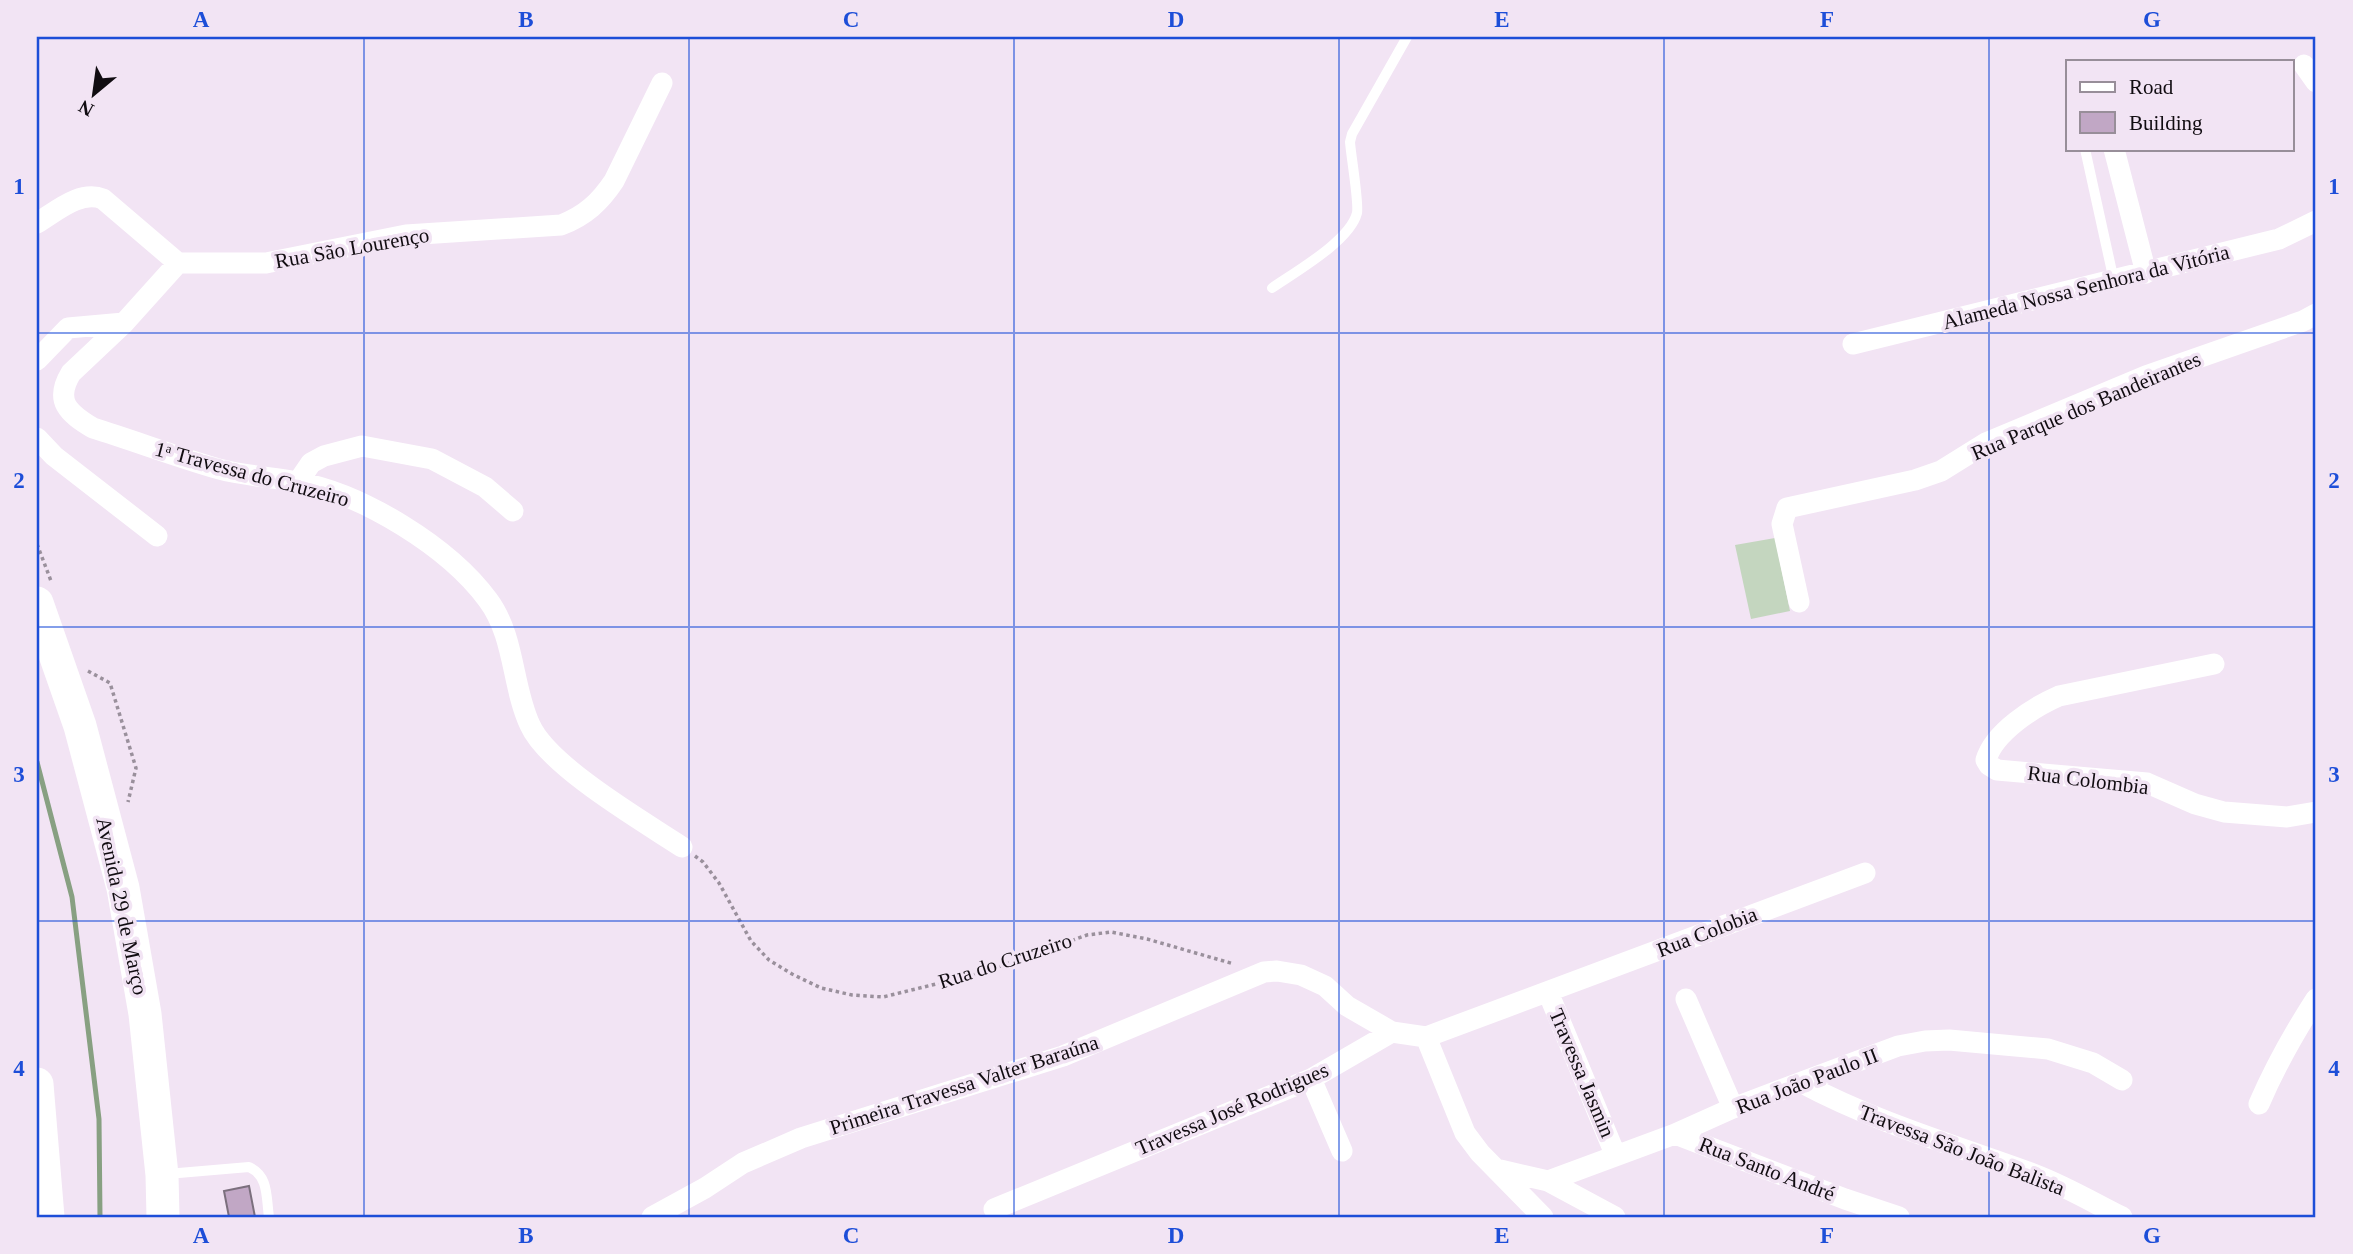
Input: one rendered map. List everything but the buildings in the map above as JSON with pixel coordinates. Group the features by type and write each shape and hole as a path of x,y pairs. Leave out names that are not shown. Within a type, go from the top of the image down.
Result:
{"main road":[{"name":"Avenida 29 de Março","path":"37,603 80,726 123,887 145,1014 162,1175 163,1217"},
{"path":"37,1100 48,1217"}],"street":[{"name":"Rua São Lourenço","path":"178,263 266,263 406,235 561,225 579,218 604,196 662,83"},
{"path":"2114,150 2146,273"},
{"path":"37,223 87,195 94,196 103,199 178,263 124,323 68,328 37,360"},
{"name":"Alameda Nossa Senhora da Vitória","path":"1853,344 2279,239 2316,221"},
{"name":"Rua Parque dos Bandeirantes","path":"1799,602 1782,524 1787,508 1915,480 1941,471 1998,438 2146,376 2316,314"},
{"name":"1ᵃ Travessa do Cruzeiro","path":"124,323 66,382 63,396 66,407 76,418 93,428 220,469 256,478 298,482 351,498 402,526 468,577 489,602 503,630 530,726 546,748 608,798 682,847"},
{"path":"37,438 54,456 157,536"},
{"path":"298,482 311,463 324,456 362,446 432,460 485,487 513,512"},
{"name":"Rua Colombia","path":"2214,664 2059,696 2039,705 1997,738 1989,749 1986,760 1997,770 2147,783 2224,813 2287,817 2316,812"},
{"name":"Rua Colobia","path":"1548,992 1865,873"},
{"name":"Primeira Travessa Valter Baraúna","path":"652,1217 705,1188 743,1163 801,1138 1063,1056 1264,972 1301,975 1325,986 1347,1006 1392,1032"},
{"path":"1392,1032 1426,1037 1548,992"},
{"name":"Travessa Jasmin","path":"1548,992 1615,1154"},
{"path":"1686,999 1733,1108"},
{"path":"2259,1104 2283,1054 2316,999"},
{"name":"Travessa José Rodrigues","path":"994,1209 1311,1079 1392,1032"},
{"path":"1426,1037 1465,1133 1543,1217"},
{"name":"Rua João Paulo II","path":"1548,1181 1898,1046 1925,1041 1949,1040 2048,1049 2093,1063 2122,1080"},
{"path":"1311,1079 1342,1151"},
{"name":"Travessa São João Balista","path":"1802,1083 1839,1102 1911,1132 2038,1176 2122,1217"},
{"name":"Rua Santo André","path":"1675,1134 1899,1217"},
{"path":"1496,1169 1548,1181 1615,1217"}],"lane":[{"path":"1272,288 1331,247 1357,213 1350,142 1352,134 1407,37"},
{"path":"2085,150 2114,281"},
{"path":"162,1175 249,1167 264,1178 269,1217"}],"path":[{"name":"Rua do Cruzeiro","path":"682,847 703,862 719,883 751,941 769,960 821,988 852,995 883,997 981,974 1087,935 1111,932 1147,939 1264,972"}],"green space":[{"path":"1775,538 1790,611 1751,619 1735,545"}],"waterway":[{"path":"37,762 72,897 99,1119 100,1217"}]}
